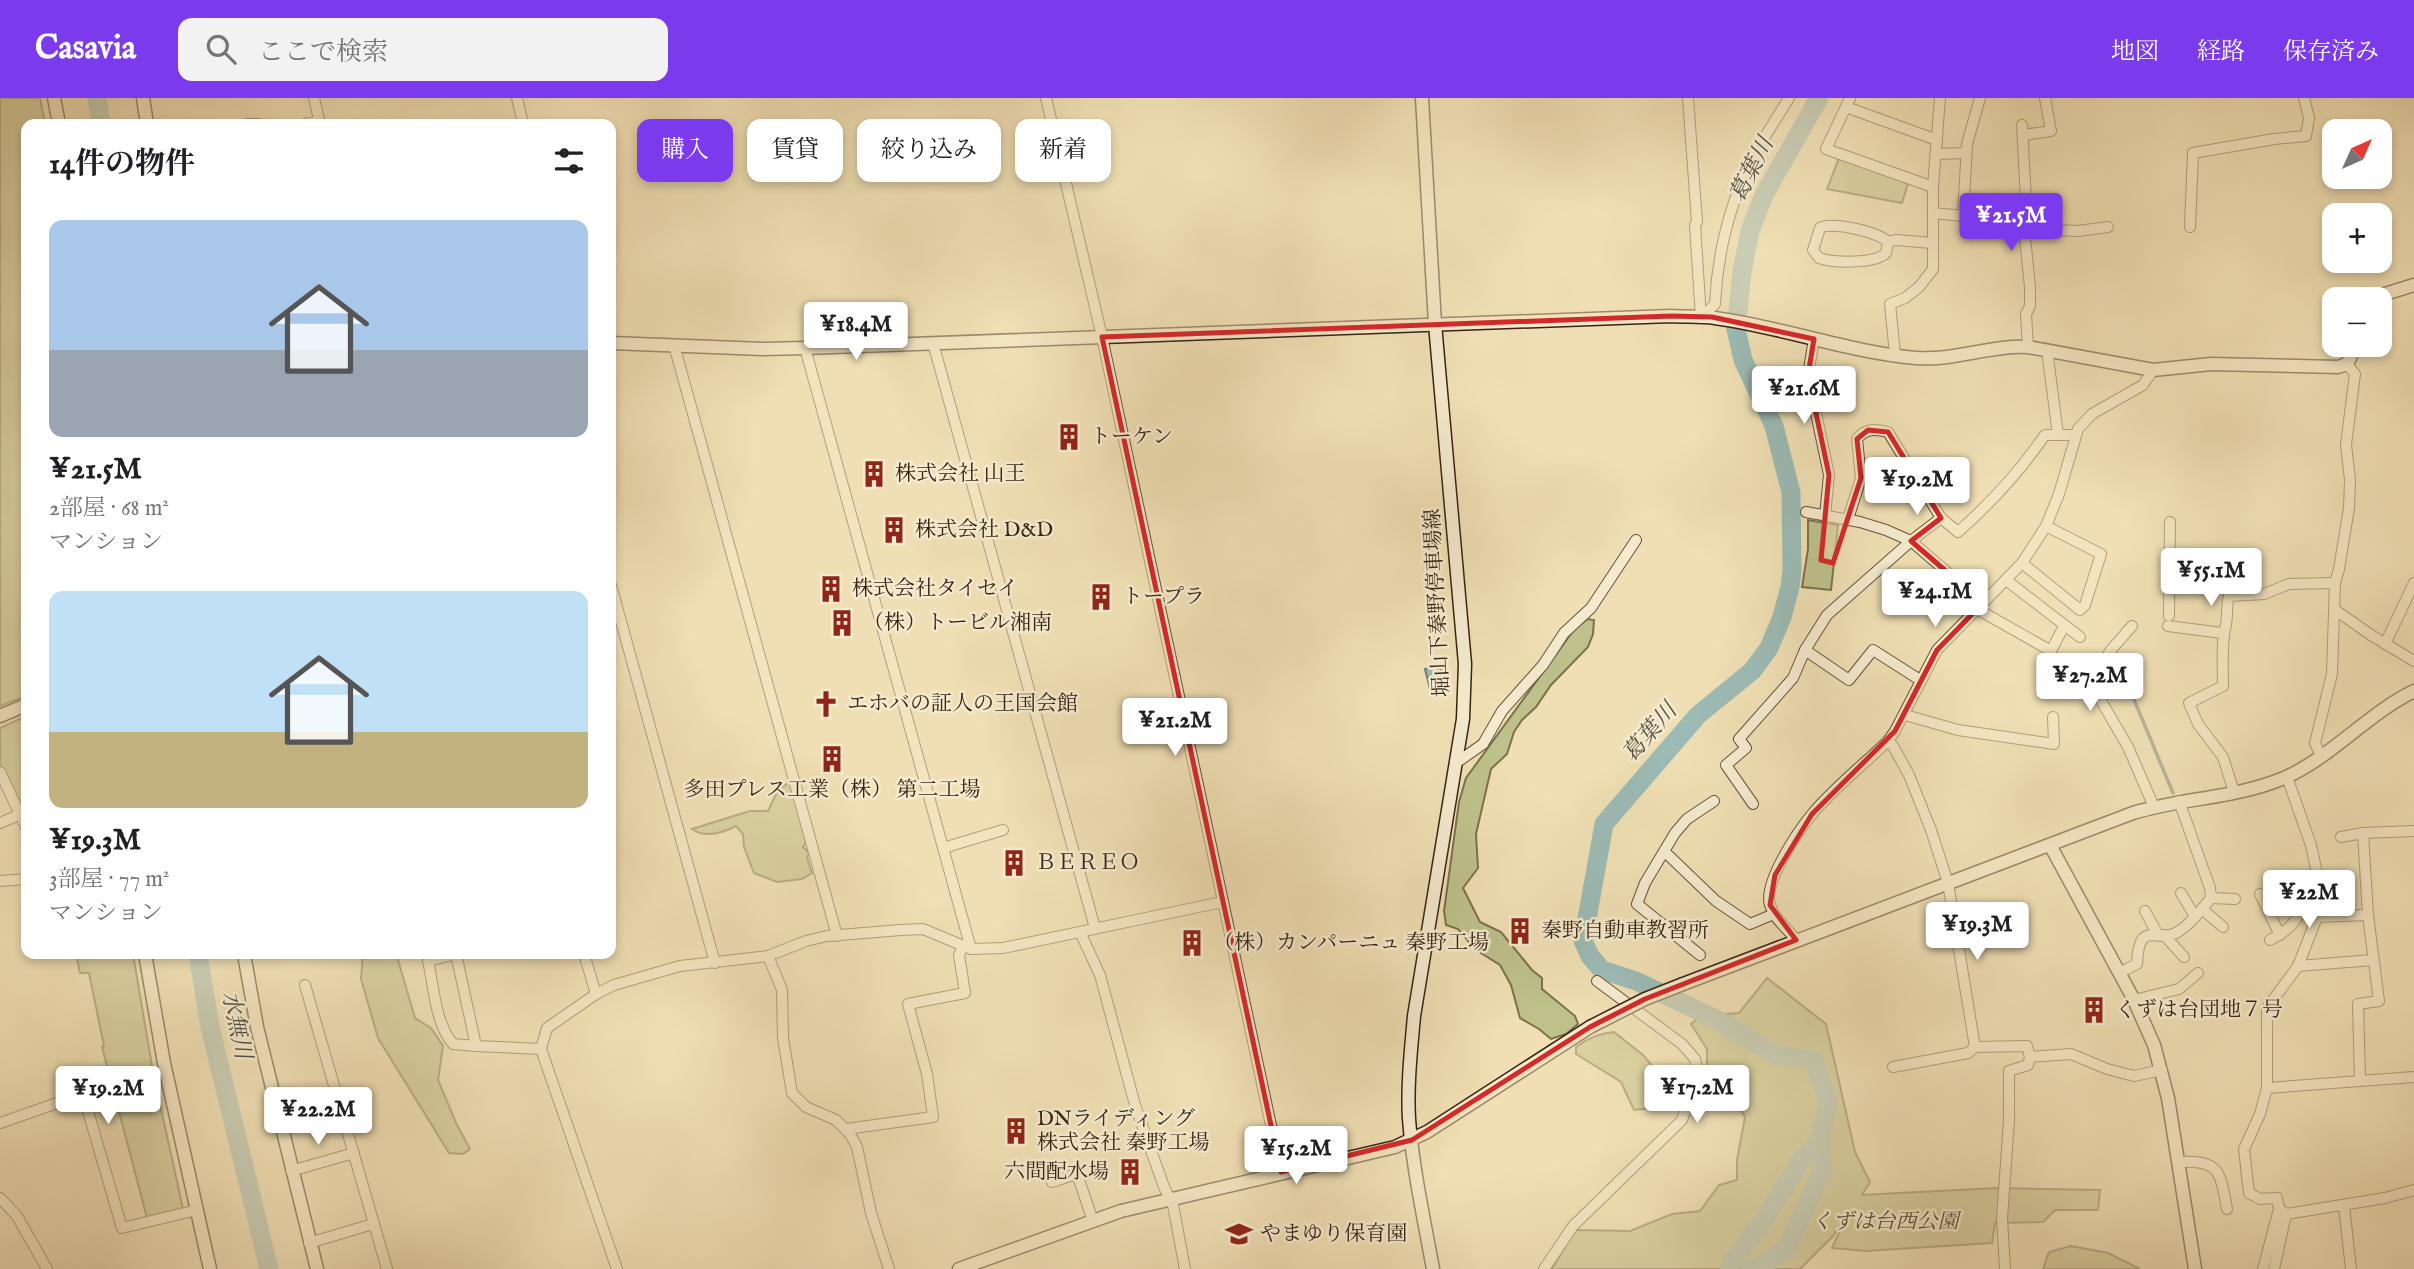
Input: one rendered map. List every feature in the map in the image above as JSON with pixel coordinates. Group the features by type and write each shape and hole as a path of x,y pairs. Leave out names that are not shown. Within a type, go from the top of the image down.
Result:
{"street":[{"path":"54,98 58,119"},
{"path":"143,98 146,119"},
{"path":"314,98 318,119"},
{"path":"517,98 522,119"},
{"path":"1046,98 1102,337 1281,1172"},
{"name":"堀山下秦野停車場線","path":"1422,98 1435,324 1465,664 1463,719 1414,1016 1409,1118 1413,1158 1433,1269"},
{"path":"1688,98 1697,222 1695,225 1706,317"},
{"path":"1706,317 1715,304 1719,264 1741,183 1789,98"},
{"path":"1895,354 1891,304 1905,298 1919,287 1933,269 1933,187 1940,98"},
{"path":"1933,213 1963,216 1966,153 1980,98"},
{"path":"2028,347 2026,314 2030,306 2030,288 2022,130 2050,131 2045,98"},
{"path":"2190,227 2193,153 2306,136 2309,118 2304,98"},
{"path":"1933,187 1826,149 1848,102 1937,140"},
{"path":"1937,154 1966,153"},
{"path":"2093,215 2096,228"},
{"path":"1824,225 1880,235 1888,242 1886,253 1880,258 1833,261 1819,258 1813,250 1818,231 1824,225"},
{"path":"2025,229 2078,231 2108,227"},
{"path":"1888,242 1896,240 1932,243"},
{"path":"2392,292 2414,285"},
{"path":"616,343 804,348 1671,316 1706,317 1895,354 1938,358 2011,346 2153,370 2211,364 2338,367 2347,364 2350,357"},
{"path":"1814,339 1808,374 1829,475 1825,516"},
{"path":"933,343 1095,928"},
{"path":"674,345 837,936"},
{"path":"804,348 943,848 967,948"},
{"path":"2047,350 2058,435"},
{"path":"2321,756 2315,743 2329,692 2335,583 2349,508 2350,480 2346,445 2355,374 2347,364"},
{"path":"1796,940 1774,914 1769,898 1771,884 1793,842 1822,804 1888,741 1905,715 1937,650 2022,563 2046,526 2059,494 2075,435 2084,421 2143,385 2153,370"},
{"path":"1847,519 1861,478 1857,439 1868,430 1876,429 1892,436 1941,518 1958,533 1988,506 2024,465 2045,435 2075,435"},
{"path":"1806,512 1847,519 1886,530 1910,541 1980,606 2050,651 2064,626"},
{"path":"1753,804 1726,765 1746,748 1739,739 1793,678 1805,650 1827,615 1910,541 1941,518"},
{"path":"2170,522 2168,621 2222,633"},
{"path":"2022,563 2080,610 2085,605 2101,554 2046,526"},
{"path":"1456,764 1483,744 1502,711 1543,665 1564,633 1591,608 1636,540"},
{"path":"2006,580 2080,637"},
{"path":"2234,792 2223,757 2198,723 2189,703 2223,686 2222,633 2226,624 2229,596 2264,594 2288,584 2335,583"},
{"path":"2385,644 2410,602 2414,583"},
{"path":"616,603 715,962"},
{"path":"2335,610 2414,661"},
{"path":"2132,626 2101,665 2099,697 2128,747 2154,807"},
{"path":"1805,650 1849,680 1873,650 1920,680"},
{"path":"959,1269 1093,1220 1168,1199 1395,1147 1412,1140 1590,1027 1645,999 2154,807 2259,787 2287,777 2414,691"},
{"path":"0,716 21,707"},
{"path":"1905,715 1958,730 2054,744 2053,717"},
{"path":"1888,741 1909,775 1948,883 1975,1047"},
{"path":"0,773 21,814 0,823"},
{"path":"2274,1269 2283,1212 2277,1198 2260,1199 2249,1193 2244,1160 2246,1142 2260,1114 2267,1088 2267,1008 2298,966 2317,917 2319,885 2311,845 2287,777"},
{"path":"1700,955 1637,904 1645,883 1675,833 1687,819 1714,801"},
{"path":"2119,973 2137,964 2141,942 2147,937 2176,933 2211,898 2210,888 2179,801"},
{"path":"943,848 1003,830"},
{"path":"2341,837 2363,833 2414,831"},
{"path":"2360,1079 2358,1004 2379,1001 2368,915 2363,833"},
{"path":"2050,845 2134,1000 2154,1045 2162,1070 2195,1269"},
{"path":"1665,852 1716,901 1750,924 1774,914"},
{"path":"0,881 21,879"},
{"path":"2260,894 2270,902 2275,938 2297,922 2312,892 2319,885"},
{"path":"2181,893 2198,912 2222,927"},
{"path":"2211,898 2235,899"},
{"path":"617,1269 541,1049 547,1028 596,994 614,985 680,966 768,957 806,941 837,936 923,929 967,948 1003,948 1222,902"},
{"path":"2145,912 2160,934 2184,957"},
{"path":"2317,917 2368,915"},
{"path":"1080,932 1100,975 1135,1105 1168,1199 1173,1205 1185,1269"},
{"path":"846,1129 933,1116 927,1074 908,1004 965,993 959,955 967,948"},
{"path":"768,957 782,989 783,1038 792,1093 806,1107 836,1120 846,1129 856,1147 871,1213 889,1269"},
{"path":"146,959 164,1063 210,1269"},
{"path":"245,959 257,1027 317,1269"},
{"path":"436,959 428,961 443,1029 453,1044 541,1049"},
{"path":"457,959 476,1045"},
{"path":"586,959 596,994"},
{"path":"2298,966 2373,960"},
{"path":"2134,1000 2179,989 2199,973"},
{"path":"1544,1269 1573,1226 1682,1120 1698,1073 1695,1059 1682,1044 1597,981"},
{"path":"305,985 387,1269"},
{"path":"1893,1067 1968,1053 1975,1047 2027,1046 2030,1057 2028,1065 2009,1071 2009,1121 2001,1234 2005,1269"},
{"path":"2030,1057 2071,1054 2107,1069 2134,1076 2162,1070"},
{"path":"2267,1088 2414,1077"},
{"path":"0,1111 4,1122 83,1094 122,1228 197,1210"},
{"path":"291,1171 354,1153"},
{"path":"2178,1162 2204,1162 2214,1169 2222,1183 2227,1209"},
{"path":"1052,1182 1081,1173 1093,1220"},
{"path":"2283,1212 2344,1206 2414,1190"},
{"path":"0,1198 18,1216 47,1269"},
{"path":"2344,1206 2351,1269"},
{"path":"2263,1269 2283,1212"},
{"path":"309,1243 373,1224"}],"highlighted area":[{"path":"1671,316 1712,317 1814,339 1808,375 1829,475 1821,560 1833,563 1861,478 1857,439 1868,430 1888,432 1941,518 1911,541 1983,603 1937,650 1895,731 1812,814 1775,875 1770,905 1796,940 1645,999 1590,1027 1412,1140 1281,1172 1102,337"}],"green space":[{"path":"0,98 40,98 44,119 21,119 21,698 0,706"},
{"path":"1839,158 1908,183 1902,203 1827,189"},
{"path":"1808,520 1838,525 1831,590 1802,587 1808,549"},
{"path":"1587,619 1594,620 1588,647 1522,720 1514,732 1507,754 1491,769 1476,834 1478,868 1463,888 1480,922 1501,932 1532,970 1542,978 1542,989 1575,1016 1578,1024 1566,1034 1551,1039 1520,1018 1511,985 1500,965 1476,950 1458,929 1446,925 1444,911 1459,802 1466,778 1573,631"},
{"path":"21,718 21,807 0,765 0,728"},
{"path":"789,782 794,782 807,840 803,847 809,853 807,858 812,873 802,879 777,882 754,873 744,847 743,834 736,826 708,834 692,829 750,811 768,811 777,792"},
{"path":"77,959 134,959 153,1072 183,1209 147,1218 102,1047 104,1046 89,973 80,973"},
{"path":"363,959 398,959 415,1018 431,1028 443,1046 438,1080 470,1149 463,1154 449,1153 378,1038 361,979"},
{"name":"くずは台西公園","path":"1767,978 1826,1024 1855,1152 1870,1182 1862,1195 1997,1188 2100,1190 2098,1210 2055,1210 2043,1222 1995,1223 1992,1243 1865,1251 1832,1248 1848,1214 1833,1236 1800,1269 1552,1269 1575,1230 1630,1231 1672,1214 1700,1211 1719,1185 1737,1180 1737,1160 1745,1117 1719,1079 1707,1070 1707,1049 1691,1024 1701,1016 1739,1013"},
{"path":"1614,1032 1643,1055 1670,1087 1661,1107 1634,1110 1621,1082 1576,1054 1576,1047 1585,1041"},
{"path":"2071,1246 2108,1253 2140,1269 2043,1269 2049,1252"}],"water":[{"path":"1440,666 1445,686 1430,689 1425,669"}],"waterway":[{"name":"水無川","path":"97,98 100,119"},
{"name":"葛葉川","path":"1730,1269 1732,1262 1762,1222 1801,1160 1819,1142 1828,1103 1814,1060 1776,1055 1718,1020 1636,981 1602,970 1590,956 1583,941 1604,824 1698,715 1752,671 1769,648 1782,617 1792,571 1791,492 1774,426 1743,360 1736,329 1742,272 1750,231 1764,195 1819,98"},
{"path":"2125,678 2173,793"},
{"name":"水無川","path":"199,959 210,1027 269,1269"},
{"path":"1751,1269 1786,1250 1824,1167 1819,1142"}],"place":[{"name":"トーケン","path":"1069,437"},
{"name":"株式会社 山王","path":"874,474"},
{"name":"株式会社 D&D","path":"894,530"},
{"name":"株式会社タイセイ","path":"831,589"},
{"name":"トープラ","path":"1101,597"},
{"name":"（株）トービル湘南","path":"842,623"},
{"name":"エホバの証人の王国会館","path":"826,704"},
{"name":"多田プレス工業（株） 第二工場","path":"832,759"},
{"name":"ＢＥＲＥＯ","path":"1014,863"},
{"name":"秦野自動車教習所","path":"1520,931"},
{"name":"（株）カンパーニュ 秦野工場","path":"1192,943"},
{"name":"くずは台団地７号","path":"2094,1010"},
{"name":"DNライディング 株式会社 秦野工場","path":"1016,1131"},
{"name":"六間配水場","path":"1130,1172"},
{"name":"やまゆり保育園","path":"1239,1234"}]}
